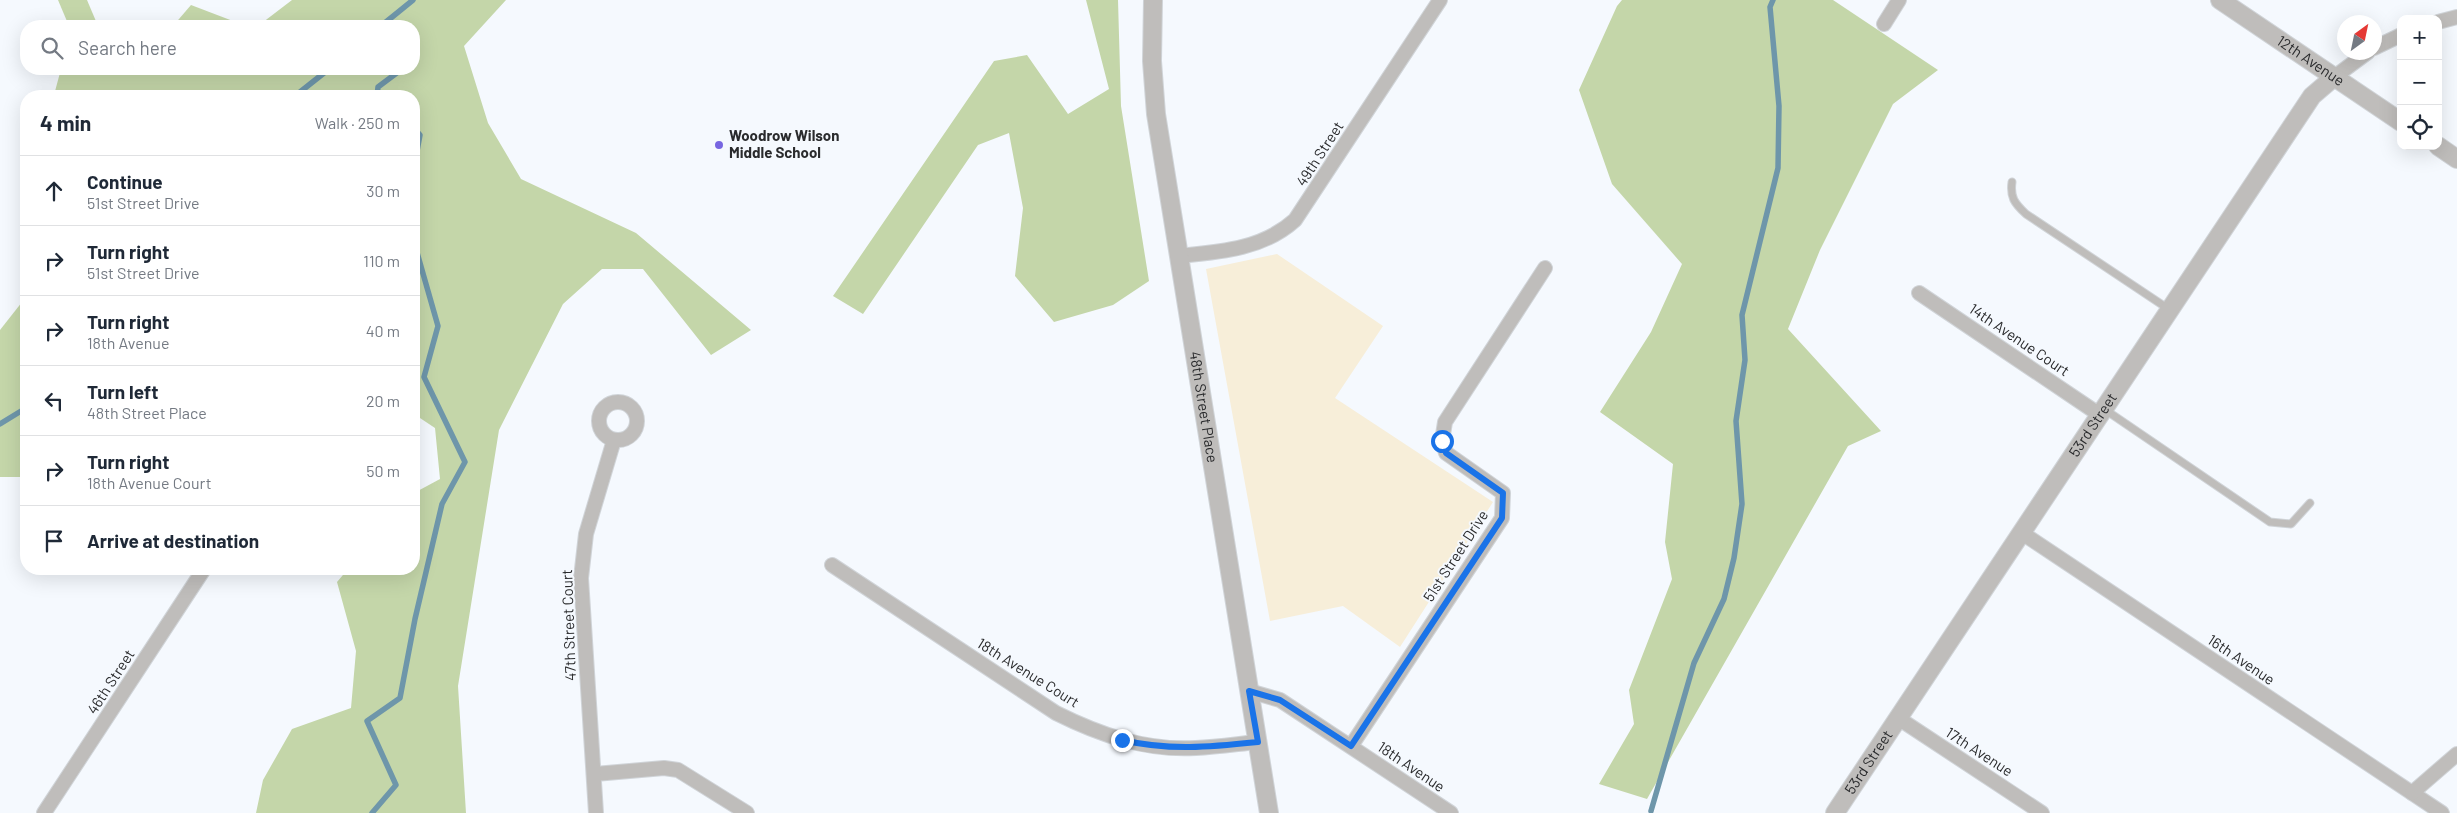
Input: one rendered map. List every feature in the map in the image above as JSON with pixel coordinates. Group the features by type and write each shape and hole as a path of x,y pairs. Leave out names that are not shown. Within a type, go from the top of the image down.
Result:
{"street":[{"name":"48th Street Place","path":"1153,0 1152,61 1156,114 1269,813"},
{"name":"49th Street","path":"1179,256 1253,245 1282,232 1295,220 1440,0"},
{"path":"1884,24 1899,0"},
{"name":"12th Avenue","path":"2220,0 2397,119"},
{"path":"2442,21 2457,17"},
{"path":"2382,44 2397,37"},
{"name":"53rd Street","path":"1835,813 2312,96 2357,60"},
{"path":"2442,149 2457,159"},
{"name":"51st Street Drive","path":"1351,746 1502,518 1503,493 1446,453 1442,441 1445,422 1546,268"},
{"name":"14th Avenue Court","path":"1919,293 2102,412"},
{"name":"47th Street Court","path":"596,813 581,578 586,534 614,440"},
{"name":"16th Avenue","path":"2022,533 2442,813"},
{"name":"18th Avenue Court","path":"832,565 1056,712 1079,724 1122,740 1144,745 1195,748 1258,742"},
{"name":"46th Street","path":"44,813 200,575"},
{"name":"18th Avenue","path":"1249,691 1280,700 1451,813"},
{"name":"17th Avenue","path":"1898,718 2042,813"},
{"path":"2412,793 2457,754"},
{"path":"595,774 664,768 678,770 747,813"}],"lane":[{"path":"2012,182 2010,195 2015,204 2026,214 2171,310"},
{"path":"2102,412 2270,522 2291,524 2310,503"}],"shaded area":[{"path":"1277,254 1383,326 1335,398 1493,502 1400,647 1343,606 1270,621 1206,269"}],"green space":[{"path":"58,0 87,0 95,20 66,20"},
{"path":"292,0 506,0 464,46 488,123 521,179 636,233 751,330 711,355 643,269 602,269 563,304 499,430 458,686 466,813 256,813 263,780 292,729 351,708 356,651 337,582 343,575 420,575 420,490 440,479 435,428 420,418 420,90 55,90 59,75 420,75 420,20 266,20"},
{"path":"1086,0 1118,0 1121,106 1149,281 1113,305 1054,322 1015,276 1023,208 1009,133 978,145 863,314 833,296 994,61 1027,55 1068,114 1109,89"},
{"path":"1622,0 1833,0 1938,70 1893,104 1820,250 1788,329 1881,431 1848,446 1647,799 1599,784 1634,724 1629,690 1672,579 1665,542 1673,464 1600,412 1651,332 1682,264 1612,184 1579,90 1617,6"},
{"path":"191,5 230,20 178,20"},
{"path":"20,305 20,477 0,477 0,330"}],"waterway":[{"path":"388,20 413,0"},
{"path":"1651,811 1694,663 1724,599 1734,558 1742,504 1736,421 1745,360 1742,315 1778,168 1779,106 1770,7 1773,0"},
{"path":"303,90 321,75"},
{"path":"378,90 378,87 394,75"},
{"path":"372,813 396,785 367,721 400,698 415,619 442,504 465,462 424,377 438,326 420,263"},
{"path":"0,424 20,412"}],"place":[{"name":"Woodrow Wilson Middle School","path":"719,145"}],"route":[{"path":"1122,740 1144,745 1195,748 1258,742 1249,691 1280,700 1351,746 1502,518 1503,493 1446,453 1442,441"}]}
